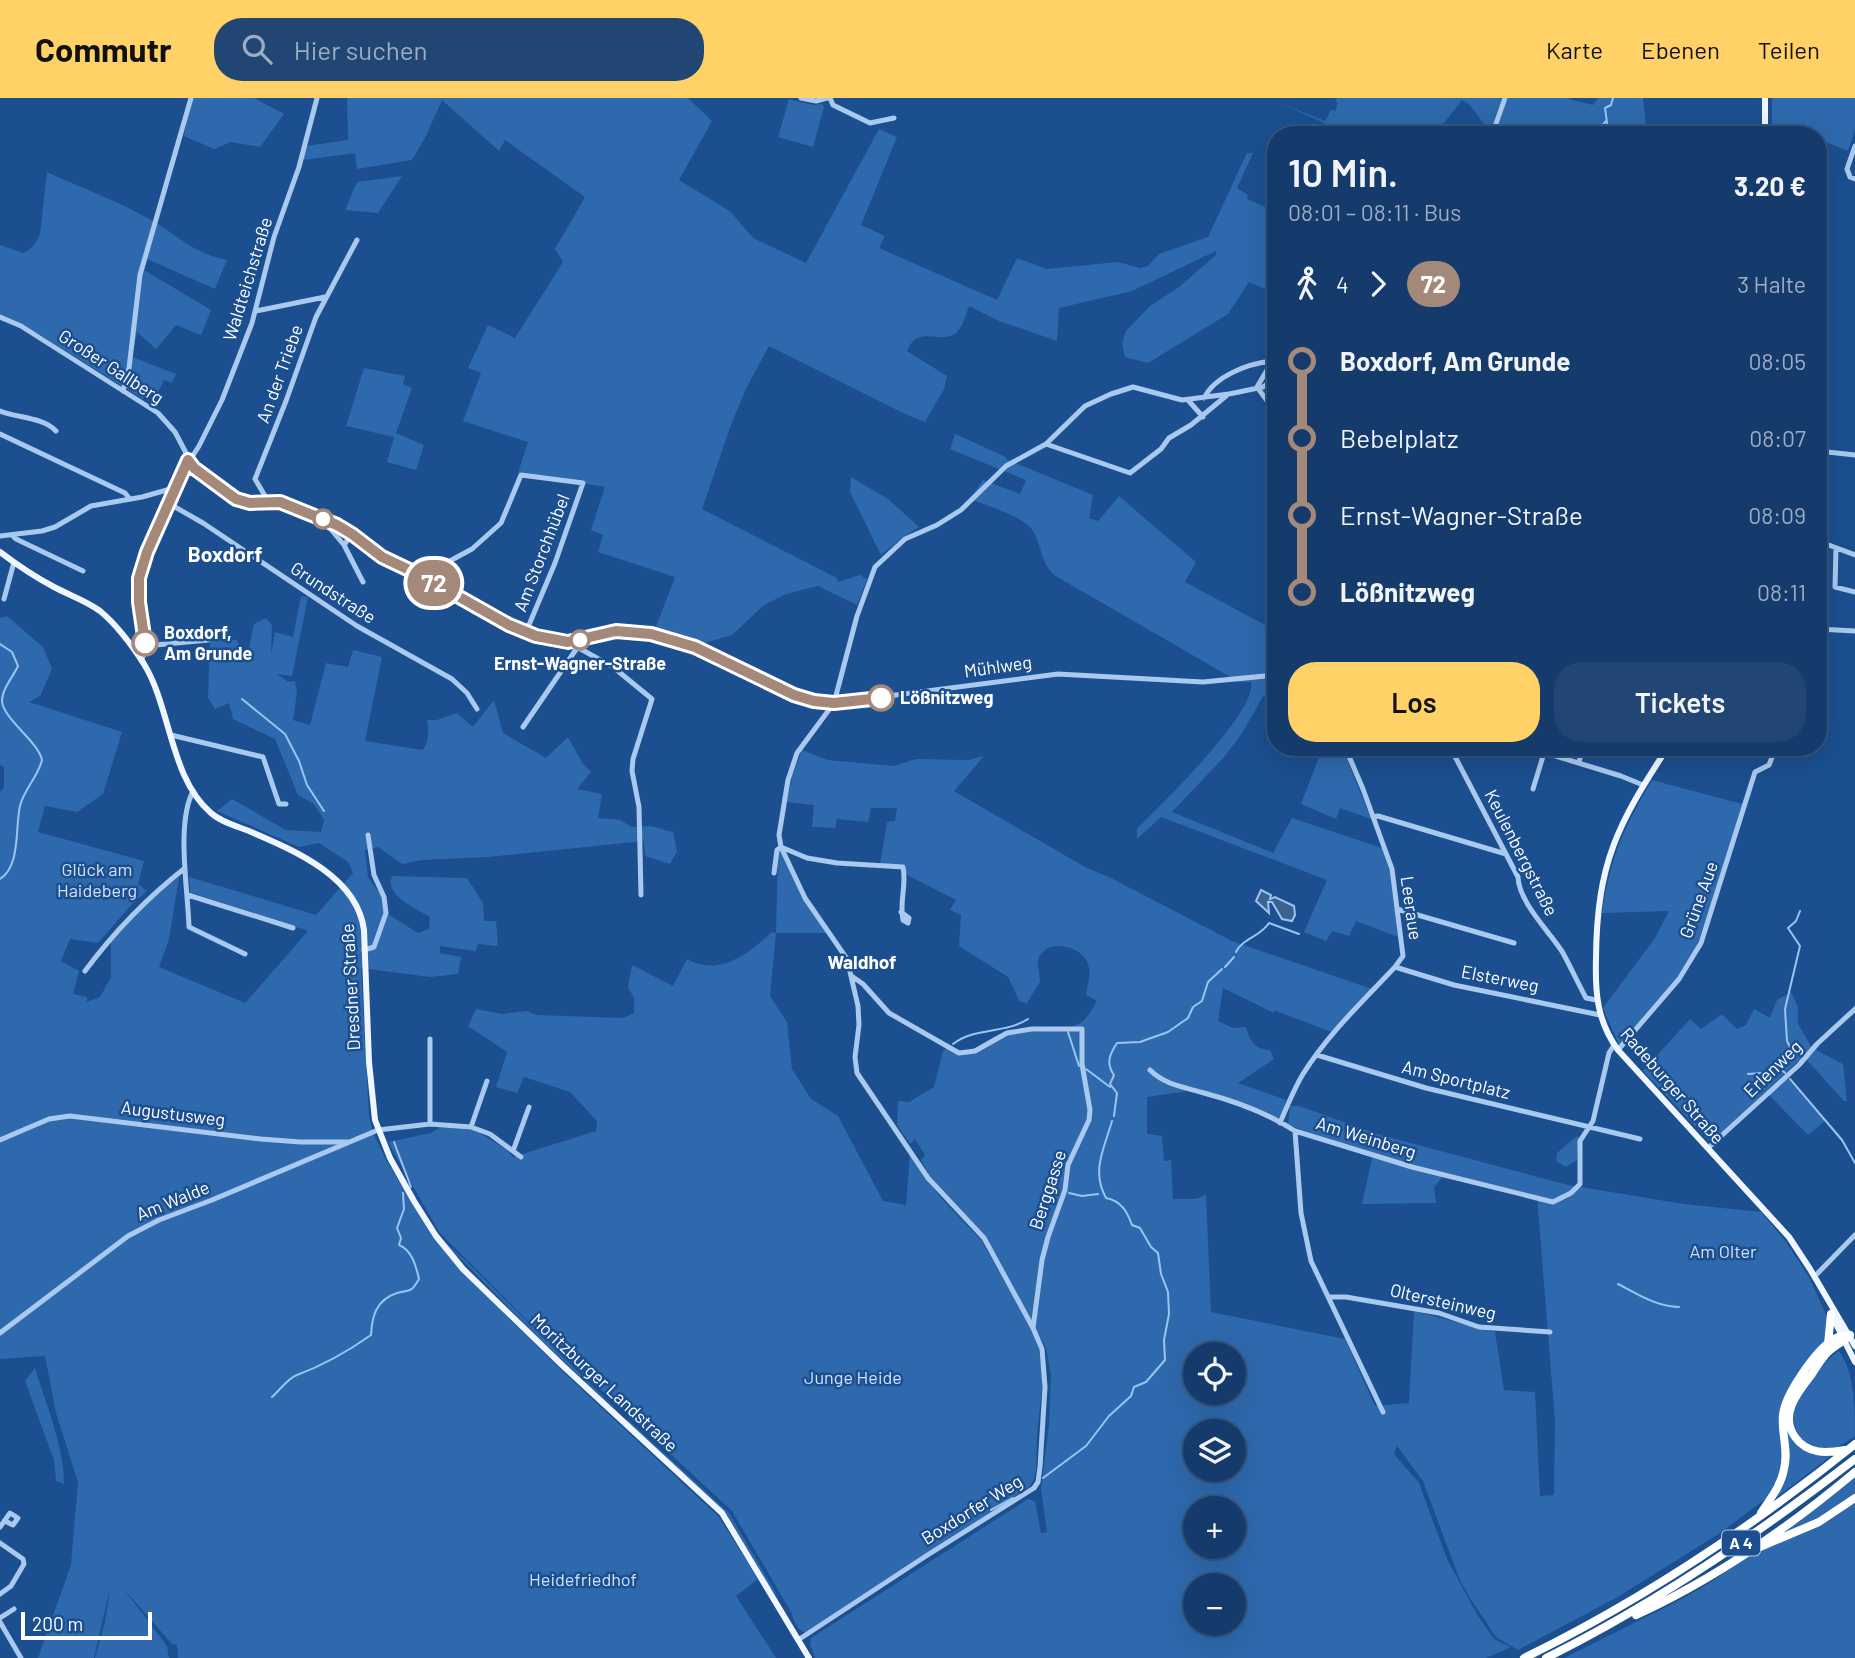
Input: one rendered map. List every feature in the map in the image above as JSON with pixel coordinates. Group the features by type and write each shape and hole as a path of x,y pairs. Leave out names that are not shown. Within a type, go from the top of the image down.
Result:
{"highway":[{"path":"1828,1344 1831,1314"},
{"path":"1759,1517 1775,1492 1784,1471 1786,1445 1783,1420 1787,1398 1828,1344 1845,1337"},
{"path":"1845,1337 1828,1352 1799,1392 1791,1407 1789,1420 1795,1437 1814,1451 1827,1453 1852,1447"},
{"name":"A 4","path":"1524,1658 1646,1593 1721,1545 1852,1447"},
{"name":"A 4","path":"1546,1658 1620,1619 1725,1554 1855,1459"},
{"path":"1620,1619 1634,1616 1684,1593 1742,1556 1855,1472"},
{"path":"1742,1556 1819,1522 1855,1498"}],"main road":[{"path":"1765,98 1765,126"},
{"name":"Dresdner Straße","path":"0,552 101,612 142,661 192,791 202,804 219,819 301,854 353,898 362,919 371,1093 378,1130"},
{"name":"Radeburger Straße","path":"1662,756 1622,820 1605,868 1597,914 1596,1000 1600,1015 1616,1048 1779,1224 1815,1276 1855,1362"},
{"name":"Moritzburger Landstraße","path":"378,1130 418,1208 436,1236 463,1269 722,1513 809,1658"},
{"name":"Radeburger Straße","path":"1826,1297 1831,1314 1845,1337 1855,1346"}],"street":[{"path":"123,391 129,368 141,275 191,98"},
{"path":"801,98 817,101 828,98 833,105 870,123 894,118"},
{"path":"1495,126 1505,98"},
{"name":"Waldteichstraße","path":"142,661 145,646 139,602 139,578 147,552 174,488 222,400 256,311 274,237 299,167 315,99"},
{"path":"1852,178 1847,169 1855,146"},
{"name":"An der Triebe","path":"268,501 255,479 325,298 357,240"},
{"path":"256,311 325,298"},
{"name":"Großer Gallberg","path":"0,317 21,326 163,417 175,432 188,460"},
{"path":"1204,398 1213,383 1267,362"},
{"path":"1253,366 1267,398"},
{"path":"853,977 847,959 805,898 781,847 779,835 788,780 797,753 834,703 865,588 875,567 905,539 937,525 961,510 1006,466 1046,444 1085,406 1133,387 1171,399 1188,400 1229,394 1259,384 1267,369"},
{"path":"1259,384 1263,387 1267,384"},
{"path":"1046,444 1130,473 1161,449 1169,438 1203,417 1212,406 1229,394"},
{"path":"1188,400 1203,417"},
{"path":"0,411 37,421 56,431"},
{"path":"0,434 125,492 130,499"},
{"path":"1827,452 1855,455"},
{"path":"188,460 194,468 236,499 250,503 280,502 322,519 352,534 376,554 422,576 509,625 546,638 568,642 613,667 652,699 635,752 632,771 639,807 641,895"},
{"name":"Am Storchhübel","path":"422,576 472,549 501,523 521,475 583,484 555,563 526,632"},
{"path":"0,536 42,531 55,527 91,506 174,488"},
{"name":"Grundstraße","path":"167,503 203,523 357,626 452,679 467,693 478,709"},
{"path":"322,519 344,545 363,582"},
{"path":"344,545 352,534"},
{"path":"12,535 83,571"},
{"path":"1827,544 1855,555"},
{"path":"1836,548 1835,587 1855,592"},
{"path":"5,599 14,562"},
{"path":"1827,629 1855,631"},
{"name":"Mühlweg","path":"568,642 609,632 631,631 695,647 794,695 834,703 1058,674 1203,682 1267,676"},
{"path":"145,646 208,640"},
{"path":"523,727 577,648"},
{"path":"170,735 263,757 279,804 286,804"},
{"name":"Leeraue","path":"1349,756 1392,869 1403,948 1403,956 1395,967"},
{"name":"Keulenbergstraße","path":"1455,756 1538,920 1562,951 1586,998 1596,1000"},
{"path":"1533,789 1543,756"},
{"path":"1555,756 1643,785"},
{"path":"1578,762 1580,756"},
{"name":"Grüne Aue","path":"1616,1048 1679,979 1701,943 1755,772 1769,765 1772,756"},
{"path":"192,791 185,837 189,928 245,954"},
{"path":"1373,817 1378,816 1506,853"},
{"path":"364,950 374,947 386,913 384,897 374,875 368,835"},
{"path":"774,873 777,850 781,847"},
{"path":"781,847 807,858 903,867 905,877 901,912"},
{"path":"85,971 139,907 185,868"},
{"path":"188,895 293,928"},
{"path":"1397,909 1514,943"},
{"path":"1280,1123 1295,1088 1317,1055 1336,1030 1395,967"},
{"name":"Elsterweg","path":"1395,967 1454,985 1600,1015"},
{"name":"Boxdorfer Weg","path":"799,1640 1034,1488 1038,1482 1040,1467 1045,1387 1042,1349 984,1238 941,1195 857,1073 855,1057 859,1025 853,977"},
{"name":"Berggasse","path":"853,977 863,984 889,1013 959,1054 975,1051 1007,1033 1032,1029 1082,1030 1082,1064 1088,1100 1088,1120 1068,1165 1065,1190 1048,1237 1042,1260 1033,1328"},
{"name":"Erlenweg","path":"1708,1148 1799,1065 1817,1044 1855,1009"},
{"path":"430,1039 430,1124"},
{"path":"1589,1126 1593,1121 1609,1052 1616,1048"},
{"name":"Am Sportplatz","path":"1317,1055 1426,1088 1640,1139"},
{"name":"Am Weinberg","path":"1150,1070 1160,1080 1233,1103 1295,1131 1372,1156 1545,1201 1553,1202 1571,1193 1580,1184 1580,1141 1589,1126"},
{"path":"471,1127 486,1081"},
{"path":"513,1151 530,1107"},
{"name":"Augustusweg","path":"0,1140 55,1117 70,1116 261,1139 348,1142"},
{"path":"378,1130 430,1124 471,1127 490,1134 521,1157"},
{"name":"Am Walde","path":"0,1333 128,1236 159,1220 378,1130"},
{"path":"1295,1131 1304,1237 1311,1261 1383,1412"},
{"path":"1815,1276 1855,1235"},
{"name":"Oltersteinweg","path":"1329,1297 1346,1297 1439,1313 1479,1327 1550,1332"},
{"path":"0,1527 5,1521"},
{"path":"0,1555 3,1545 24,1561 11,1586 0,1594"},
{"path":"14,1609 0,1620 21,1658"}],"green space":[{"path":"191,98 254,98 284,114 260,147 231,142 214,149 184,136"},
{"path":"347,98 688,98 712,121 679,180 731,212 753,238 806,263 879,129 897,137 861,225 885,236 879,248 997,300 1017,258 1046,269 1118,262 1140,268 1148,266 1159,254 1208,237 1247,153 1253,153 1237,188 1248,195 1247,199 1267,208 1267,290 1249,282 1228,314 1148,363 1125,357 1122,343 1126,331 1150,306 1179,287 1216,255 1216,251 1132,291 1059,308 1057,341 999,321 969,306 963,323 952,336 917,338 907,351 947,376 944,389 925,422 769,346 732,422 702,509 837,578 838,582 860,575 867,579 857,605 818,586 786,594 764,605 732,635 701,644 697,653 675,647 677,639 654,632 675,577 598,552 603,535 591,530 605,487 518,473 528,442 463,421 481,373 468,368 488,325 515,338 563,262 555,249 585,197 505,140 499,151 442,100 412,160 357,169 355,153 303,160 306,146 348,140"},
{"path":"1337,98 1502,98 1492,126 1486,126 1469,104 1462,100 1442,126 1323,126 1324,123 1278,102 1325,121 1331,110 1335,111 1338,103 1335,101"},
{"path":"1507,98 1573,98 1568,99 1593,105 1598,98 1643,98 1646,126 1497,126"},
{"path":"1772,98 1855,98 1855,130 1848,151 1827,143 1827,126 1772,126"},
{"path":"789,99 813,105 822,104 824,107 813,147 778,137"},
{"path":"47,172 139,213 204,253 227,260 215,289 147,259 144,270 211,310 201,335 176,325 156,349 137,332 132,357 176,374 172,383 164,380 155,399 145,395 143,399 39,334 0,315 0,245 23,253 35,243 40,234"},
{"path":"402,176 378,213 345,210 357,182"},
{"path":"364,368 405,376 403,384 412,388 396,433 424,445 416,470 387,462 394,437 346,426"},
{"path":"955,434 1008,460 1093,495 1089,518 1098,521 1119,496 1196,562 1185,582 1267,626 1267,698 1263,696 1243,732 1225,756 1172,812 1273,853 1292,818 1382,848 1390,871 1398,937 1356,921 1349,936 1332,931 1326,941 1304,932 1327,880 1161,817 1137,839 1137,829 1224,736 1249,696 1251,682 1239,682 1054,575 1029,526 1004,512 970,499 983,480 1020,494 1026,480 950,449"},
{"path":"851,477 888,499 919,527 881,555 850,492"},
{"path":"301,596 308,597 292,676 277,674 288,682 295,681 297,693 293,720 310,725 326,663 348,667 353,650 382,657 365,741 422,750 428,736 427,720 437,720 457,713 473,727 494,700 503,733 546,758 568,737 583,764 591,772 577,789 602,794 598,818 620,820 632,827 651,826 673,832 677,851 670,864 645,856 644,841 402,864 378,847 365,850 368,877 382,897 388,914 418,933 429,929 430,917 397,895 391,883 392,876 467,878 483,903 484,921 496,921 498,946 478,944 476,951 440,946 440,953 461,957 458,974 430,977 361,968 369,1117 386,1160 435,1239 561,1370 719,1517 758,1579 736,1596 776,1658 178,1658 177,1645 172,1644 123,1588 167,1646 169,1658 95,1658 105,1622 110,1588 94,1658 38,1658 71,1565 78,1482 56,1413 45,1356 0,1359 0,792 4,787 4,767 0,765 0,618 7,616 43,647 52,669 40,696 29,702 122,732 103,794 77,812 45,806 38,832 144,861 138,884 147,891 98,943 70,939 61,961 79,971 73,994 87,997 87,1002 100,997 111,977 111,940 142,907 179,877 169,939 159,967 245,1003 308,931 190,892 189,877 316,915 353,873 348,862 319,843 299,847 217,811 232,799 286,830 321,832 324,820 314,804 298,795 275,739 233,719 229,703 215,709 208,698 210,638 237,640 242,652 248,652 254,624 266,618 272,625 271,655 275,632 293,637"},
{"name":"Am Olter","path":"802,750 828,760 894,766 916,759 969,760 984,756 954,791 1085,867 1232,941 1372,989 1331,1032 1274,1010 1274,1013 1223,988 1218,1021 1233,1028 1246,1027 1254,1044 1270,1050 1274,1059 1238,1083 1286,1100 1281,1117 1276,1118 1235,1102 1188,1091 1147,1097 1147,1134 1162,1136 1164,1161 1171,1160 1173,1199 1195,1199 1206,1195 1211,1312 1345,1339 1375,1406 1409,1403 1414,1311 1495,1332 1504,1390 1535,1392 1540,1496 1554,1495 1555,1421 1537,1196 1446,1173 1434,1187 1436,1203 1362,1204 1373,1154 1288,1125 1290,1106 1299,1106 1377,1134 1568,1185 1684,1204 1761,1212 1786,1242 1809,1277 1827,1317 1826,1340 1791,1387 1780,1475 1767,1498 1717,1535 1616,1598 1518,1650 1496,1637 1470,1598 1459,1578 1423,1481 1397,1446 1394,1454 1419,1483 1447,1559 1478,1616 1494,1639 1511,1647 1486,1658 815,1658 810,1644 811,1638 1028,1499 1035,1501 1041,1533 1047,1532 1041,1489 1049,1425 1051,1375 1046,1348 985,1236 930,1176 921,1160 925,1155 915,1139 910,1144 897,1125 898,1101 909,1102 934,1087 943,1051 947,1047 971,1050 1003,1034 1071,1027 1085,1019 1097,1001 1086,995 1089,968 1086,960 1074,949 1057,946 1042,953 1038,960 1040,982 1027,1003 1020,1002 1008,977 959,946 961,915 950,910 956,900 907,875 905,865 880,864 887,822 895,821 897,808 871,808 868,822 837,819 835,828 812,827 814,805 787,802 792,777"},
{"path":"1320,756 1346,756 1371,819 1340,808 1336,819 1301,804"},
{"path":"1652,780 1742,804 1725,865 1697,945 1676,978 1619,1045 1603,1008 1655,938 1669,911 1602,913 1614,859"},
{"path":"778,851 782,851 826,933 776,933"},
{"name":"Junge Heide","path":"772,932 776,933 770,996 787,1022 792,1069 811,1099 838,1116 883,1201 906,1205 910,1153 939,1196 981,1240 1032,1330 1039,1349 1043,1379 1036,1470 1029,1487 805,1633 796,1624 732,1511 549,1342 439,1232 388,1142 431,1133 441,1127 475,1130 507,1150 513,1157 596,1131 597,1121 570,1092 524,1077 517,1093 496,1087 507,1052 468,1026 476,1009 502,1014 527,1011 536,1015 623,1018 634,1013 634,998 628,987 632,965 673,986 687,959 699,964 722,964 743,955"},
{"path":"1791,992 1798,1007 1798,1024 1812,1048 1711,1143 1643,1071 1690,1019 1701,1029 1722,1014 1737,1029 1746,1025 1754,1009 1770,1018 1777,1000"},
{"path":"1816,1050 1843,1064 1847,1101 1844,1101 1806,1059"},
{"path":"1787,1078 1825,1121 1808,1135 1769,1095"},
{"path":"1577,1136 1577,1160 1566,1167 1556,1161 1557,1153"},
{"path":"441,1239 464,1259 625,1418 546,1345"},
{"path":"1839,1351 1851,1380 1855,1436 1844,1443 1823,1449 1803,1440 1795,1427 1794,1412 1812,1379"},
{"path":"35,1368 58,1440 64,1484 56,1481 54,1460 25,1381"},
{"path":"1786,1417 1808,1450 1832,1455 1776,1498 1781,1488"},
{"path":"626,1421 729,1513 780,1600 726,1513"},
{"path":"1855,1475 1855,1495 1816,1522 1774,1539"},
{"path":"1855,1501 1855,1658 1564,1658 1678,1601 1747,1557 1828,1521"}],"shaded area":[{"path":"1261,890 1271,895 1270,899 1275,897 1294,906 1295,915 1292,921 1282,919 1272,902 1268,902 1269,913 1256,901"}],"waterway":[{"path":"1607,126 1605,108 1611,105 1613,98"},
{"path":"1602,126 1606,121"},
{"path":"0,644 12,652 18,666 4,692 4,708 34,745 42,760 20,806 11,865 0,879"},
{"path":"242,699 285,734 299,761 307,785 324,811"},
{"path":"1785,1073 1780,1068 1792,1051 1787,1041 1785,1009 1800,946 1788,928 1796,921 1800,911"},
{"path":"1236,952 1269,923 1299,934"},
{"path":"1225,967 1234,957"},
{"path":"1114,1116 1117,1093 1110,1084 1114,1075 1109,1063 1117,1043 1140,1042 1168,1032 1188,1018 1193,1007 1202,1001 1208,982 1222,969"},
{"path":"953,1044 971,1035 1010,1027 1028,1019"},
{"path":"1068,1032 1079,1066"},
{"path":"1748,1074 1776,1072 1780,1068"},
{"path":"1086,1069 1110,1087"},
{"path":"1790,1079 1842,1140 1855,1163"},
{"path":"1043,1478 1086,1446 1109,1416 1131,1396 1134,1387 1146,1382 1165,1360 1168,1292 1161,1274 1158,1253 1151,1247 1140,1228 1132,1225 1123,1207 1106,1198 1099,1179 1100,1160 1112,1121"},
{"path":"394,1142 411,1187"},
{"path":"272,1397 294,1377 335,1358 371,1335 374,1315 380,1304 390,1296 410,1290 416,1284 419,1279 413,1259 399,1245 401,1238 397,1228 404,1209 403,1193"},
{"path":"1069,1193 1082,1196 1098,1194"},
{"path":"1618,1284 1654,1302 1679,1307"},
{"path":"991,1510 1013,1498"}],"bus line":[{"name":"72","path":"145,643 139,602 139,578 147,552 188,460 194,468 236,499 250,503 280,502 337,525 382,557 422,576 509,625 536,636 568,642 616,631 651,634 695,647 794,695 814,701 834,703 881,698"}],"place":[{"name":"Ernst-Wagner-Straße","path":"580,640"},
{"name":"Boxdorf, Am Grunde","path":"145,643"},
{"name":"Lößnitzweg","path":"881,698"}],"district":[{"name":"Boxdorf","path":"225,555"},
{"name":"Waldhof","path":"862,962"}],"park label":[{"name":"Glück am Haideberg","path":"97,880"},
{"name":"Heidefriedhof","path":"583,1580"}]}
